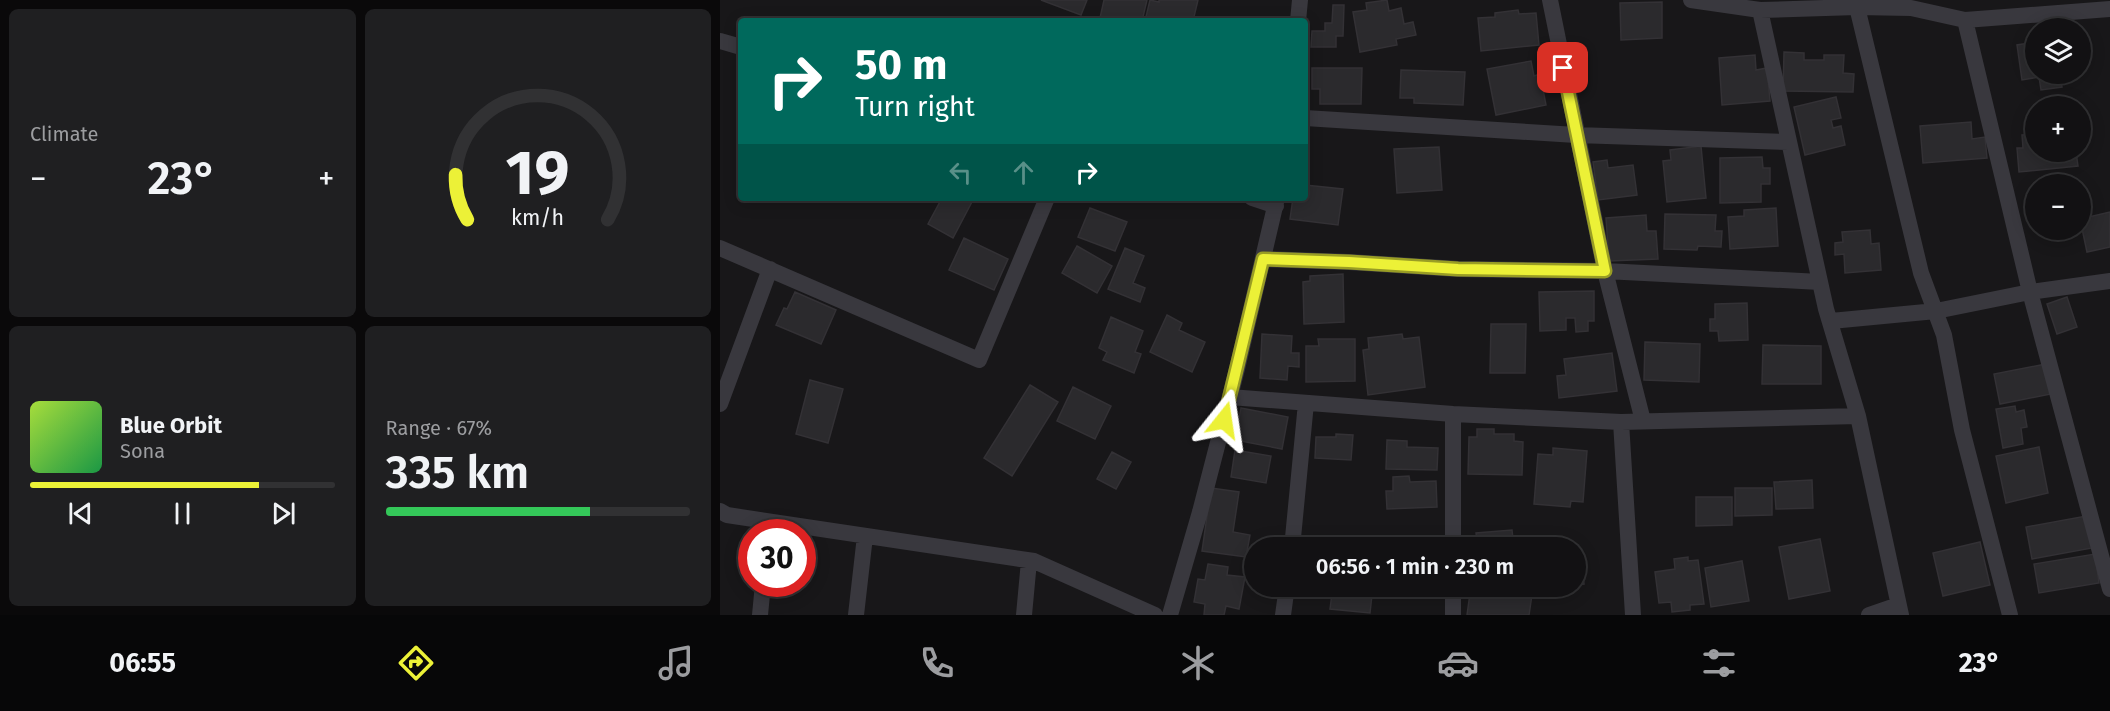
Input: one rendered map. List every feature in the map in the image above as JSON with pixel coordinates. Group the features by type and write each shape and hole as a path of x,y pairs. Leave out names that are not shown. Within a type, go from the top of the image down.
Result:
{"street":[{"path":"1298,18 1300,0"},
{"path":"1550,0 1605,271 1643,421"},
{"path":"1691,0 1760,10 1910,4 1965,20 2110,9"},
{"path":"1857,7 1921,273 1944,335 1962,430 2010,615"},
{"path":"1760,10 1820,282 1858,416 1899,610 1869,615"},
{"path":"1965,20 2030,292 2110,589"},
{"path":"720,41 738,46"},
{"path":"1308,118 1576,135 1789,142"},
{"path":"720,248 979,360 1046,201"},
{"path":"1170,615 1230,397 1276,202"},
{"path":"1263,259 1458,269 1605,271 1820,282"},
{"path":"720,404 770,269"},
{"path":"1831,321 1936,311 2030,292 2110,280"},
{"path":"1230,397 1453,414 1621,422 1858,416"},
{"path":"1293,537 1306,403"},
{"path":"1453,414 1453,537"},
{"path":"1621,422 1634,615"},
{"path":"720,511 741,519"},
{"path":"816,531 865,536 1029,561 1155,615"},
{"path":"856,615 865,536"},
{"path":"1024,615 1029,561"},
{"path":"760,615 762,597"},
{"path":"1283,615 1285,597"},
{"path":"1454,597 1454,615"}],"building":[{"path":"1041,0 1087,0 1081,15"},
{"path":"1104,0 1147,0 1143,18 1100,18"},
{"path":"1150,0 1159,2 1159,0 1198,0 1194,18 1146,18"},
{"path":"1387,0 1389,11 1401,8 1404,24 1413,22 1416,35 1396,39 1397,45 1360,52 1353,12 1367,10 1366,3"},
{"path":"1662,2 1662,38 1621,40 1620,3"},
{"path":"1333,5 1344,5 1343,36 1336,36 1336,47 1311,47 1312,31 1325,31 1325,23 1332,23"},
{"path":"1518,10 1519,14 1536,13 1539,45 1481,51 1478,18 1495,17 1495,13"},
{"path":"2025,44 2025,79 2022,80 2017,45"},
{"path":"1784,52 1804,53 1804,60 1824,60 1824,55 1844,55 1843,73 1854,74 1853,92 1783,91"},
{"path":"1755,55 1756,70 1767,68 1770,101 1722,105 1719,58"},
{"path":"1531,61 1534,76 1540,74 1546,105 1496,115 1487,69"},
{"path":"1312,68 1362,68 1361,104 1320,104 1320,89 1312,89"},
{"path":"1401,70 1465,72 1463,105 1414,103 1414,98 1400,98"},
{"path":"2040,84 2062,84 2062,87 2041,90"},
{"path":"1836,97 1841,118 1831,120 1833,128 1841,126 1845,145 1805,155 1794,107"},
{"path":"1971,122 1972,139 1985,137 1987,158 1923,163 1920,126"},
{"path":"2022,135 2025,135 2025,162 2077,162 2078,166 2019,172 2017,148 2023,148"},
{"path":"1701,146 1706,198 1667,202 1663,161 1671,160 1670,150"},
{"path":"1439,147 1442,190 1397,193 1394,149"},
{"path":"1762,157 1763,168 1770,168 1770,184 1761,184 1761,202 1720,203 1720,158"},
{"path":"1607,160 1608,168 1633,165 1637,195 1598,200 1593,162"},
{"path":"1308,185 1343,189 1338,225 1290,219 1293,201 1308,201"},
{"path":"940,201 972,201 953,238 928,224"},
{"path":"1090,208 1127,222 1115,251 1078,237"},
{"path":"1776,208 1778,246 1730,249 1728,217 1744,216 1744,210"},
{"path":"2110,212 2110,247 2087,252 2084,240 2091,240 2091,216"},
{"path":"1665,214 1716,215 1715,231 1722,231 1721,247 1698,246 1697,250 1664,249"},
{"path":"1646,215 1647,231 1656,231 1658,259 1609,261 1606,218"},
{"path":"1870,230 1871,244 1879,243 1881,270 1845,273 1844,254 1835,255 1835,243 1843,242 1842,232"},
{"path":"964,238 1008,259 994,290 949,270"},
{"path":"1077,246 1112,266 1097,293 1062,273"},
{"path":"1125,248 1144,256 1133,283 1145,288 1140,302 1108,289"},
{"path":"1343,274 1344,322 1304,324 1303,282 1310,281 1310,276"},
{"path":"1594,291 1594,321 1588,321 1588,331 1576,332 1575,318 1566,318 1566,330 1540,331 1539,292"},
{"path":"795,292 836,310 821,344 776,325"},
{"path":"2067,297 2077,327 2057,334 2047,304"},
{"path":"1747,303 1748,340 1719,341 1718,331 1710,331 1710,319 1715,319 1715,304"},
{"path":"1167,315 1182,323 1179,330 1205,342 1192,372 1150,352"},
{"path":"1111,317 1143,331 1135,352 1141,354 1134,373 1103,360 1107,352 1099,348"},
{"path":"1491,324 1526,324 1525,373 1490,373"},
{"path":"1262,334 1292,336 1291,353 1299,353 1299,367 1288,366 1287,380 1260,378"},
{"path":"1402,334 1403,339 1419,337 1425,387 1368,395 1363,350 1369,349 1368,338"},
{"path":"1318,339 1355,339 1355,381 1306,382 1306,346 1319,346"},
{"path":"1645,342 1700,344 1699,382 1644,380"},
{"path":"1763,345 1821,346 1821,384 1762,384"},
{"path":"1612,353 1617,391 1559,398 1557,376 1566,375 1564,359"},
{"path":"2046,364 2051,394 2000,404 1994,374"},
{"path":"810,380 843,389 828,443 796,434"},
{"path":"1030,385 1058,402 1012,476 984,458"},
{"path":"1073,387 1111,406 1095,439 1057,421"},
{"path":"2015,406 2016,412 2024,410 2027,427 2021,428 2023,444 2003,448 1996,409"},
{"path":"1241,408 1288,417 1282,449 1235,440"},
{"path":"1477,429 1494,429 1494,434 1514,434 1514,441 1523,442 1522,475 1468,474 1469,437 1477,437"},
{"path":"1336,434 1353,435 1351,460 1315,458 1316,437 1336,437"},
{"path":"1387,440 1407,441 1407,447 1438,448 1437,470 1386,469"},
{"path":"2039,447 2048,493 2006,503 1996,456"},
{"path":"1553,448 1587,451 1583,502 1571,501 1570,507 1534,504 1538,454 1553,455"},
{"path":"1235,450 1271,456 1266,483 1231,477"},
{"path":"1112,452 1131,462 1116,489 1097,479"},
{"path":"1409,476 1410,482 1436,481 1437,507 1387,509 1386,491 1393,491 1393,477"},
{"path":"1812,480 1813,508 1776,509 1774,482"},
{"path":"1211,488 1239,492 1233,532 1250,535 1244,537 1244,557 1202,551"},
{"path":"1735,488 1772,488 1772,515 1735,516"},
{"path":"1696,497 1732,497 1732,525 1696,526"},
{"path":"2086,516 2092,548 2032,559 2026,527"},
{"path":"1512,530 1513,537 1477,537 1476,533"},
{"path":"1820,539 1830,591 1789,599 1779,547"},
{"path":"1980,542 1990,585 1943,596 1933,553"},
{"path":"2095,554 2099,583 2039,593 2034,564"},
{"path":"1688,557 1688,561 1698,560 1704,604 1690,605 1690,610 1672,612 1671,602 1659,603 1655,572 1675,569 1674,559"},
{"path":"1742,561 1749,601 1711,607 1705,568"},
{"path":"1208,564 1228,567 1227,575 1244,577 1239,609 1226,606 1224,615 1204,615 1205,604 1194,602 1198,579 1205,580"},
{"path":"1332,597 1372,597 1370,613 1330,609"},
{"path":"1469,597 1532,597 1529,615 1467,615"}],"route":[{"path":"1224,420 1263,259 1458,269 1605,271 1563,68"}]}
